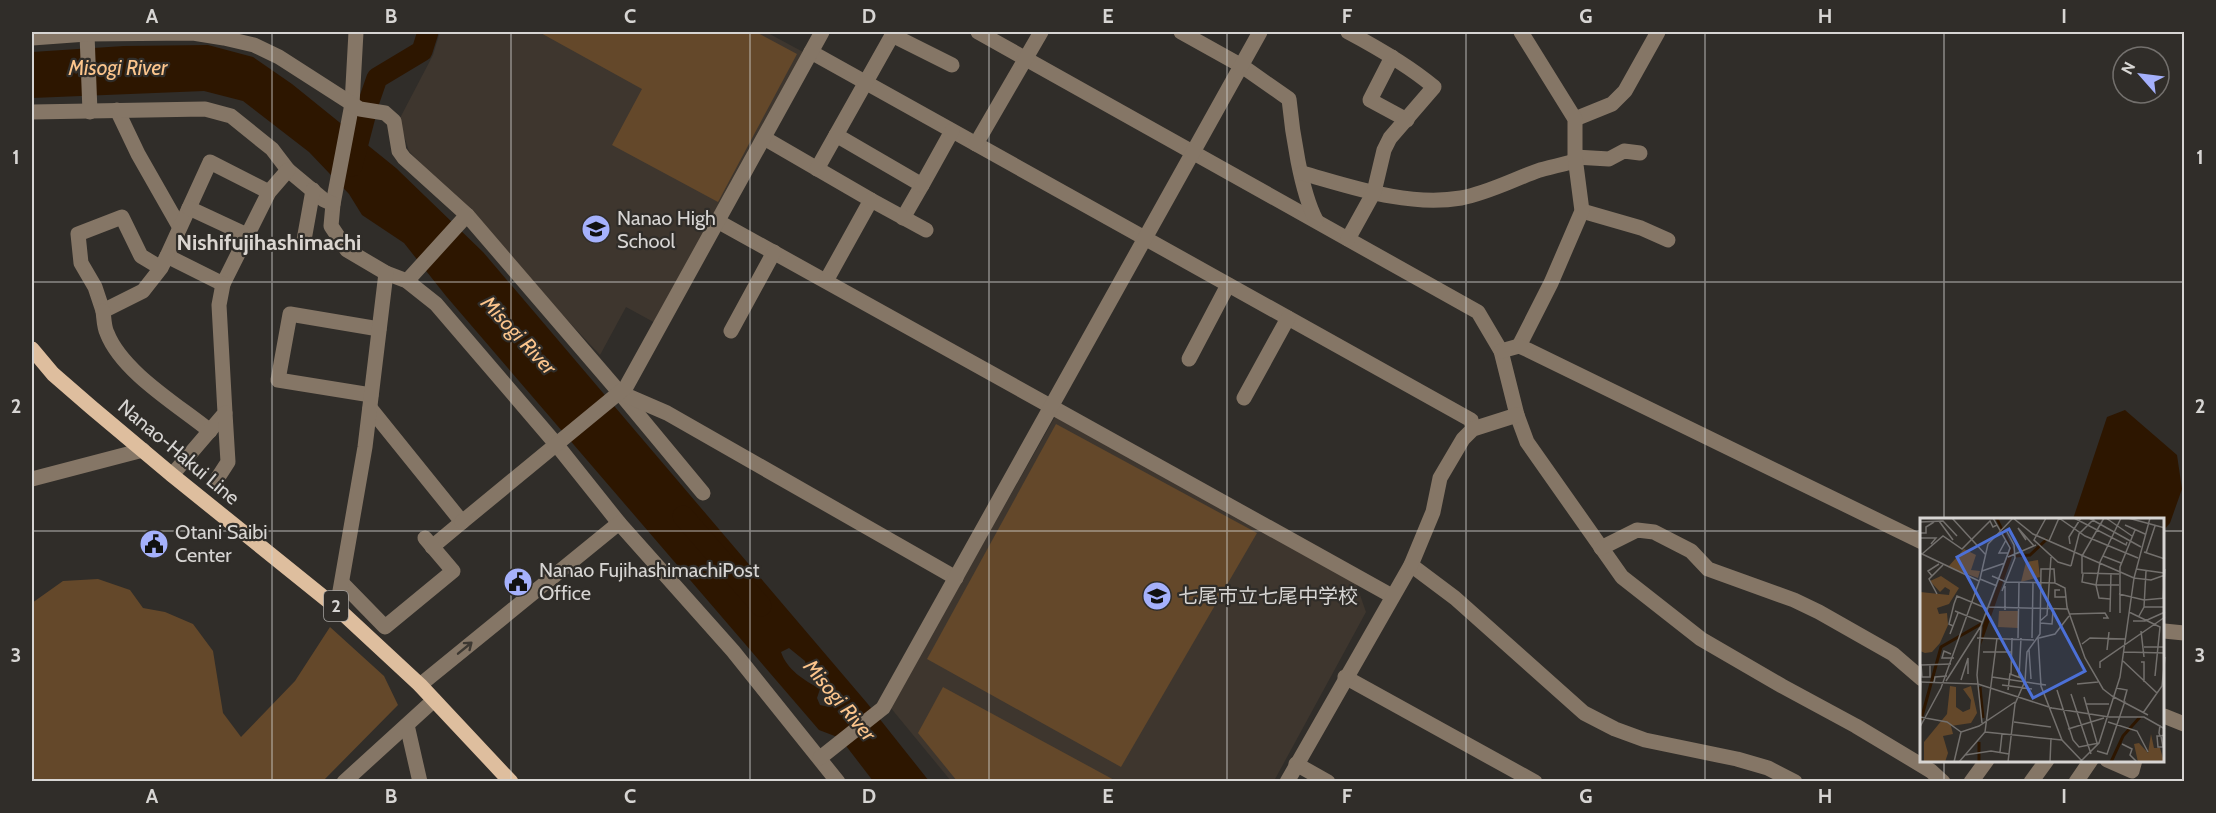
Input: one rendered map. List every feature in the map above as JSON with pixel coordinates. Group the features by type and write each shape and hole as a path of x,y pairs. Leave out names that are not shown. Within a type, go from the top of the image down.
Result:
{"main road":[{"name":"Nanao-Hakui Line","path":"32,349 53,374 172,475 337,608 420,685 511,782"}],"street":[{"path":"32,38 87,34 195,32 254,45 279,57 356,106 385,113 394,121 399,151 404,158 467,214 703,494"},
{"path":"356,32 356,106 330,226 347,250 386,273 407,281 436,304 556,444 619,523 733,651 838,782"},
{"path":"343,584 385,627 453,571 429,543 462,522 626,387 822,32"},
{"path":"978,32 1478,312 1501,351 1517,415 1527,442 1622,578 1701,639 1856,726 1932,778"},
{"path":"976,144 1041,32"},
{"path":"1181,32 1242,66 1289,99 1291,122 1306,197 1316,220"},
{"path":"820,758 883,708 1260,32"},
{"path":"1348,32 1419,74 1434,87 1390,138 1383,150 1374,192 1348,239"},
{"path":"1519,346 1582,211 1576,159 1575,119 1521,32"},
{"path":"1575,119 1612,104 1625,91 1658,32"},
{"path":"818,169 893,33 952,65"},
{"path":"87,34 90,112"},
{"path":"811,52 1471,420 1473,429"},
{"path":"1392,57 1370,100 1407,120"},
{"path":"32,112 205,109 231,116 272,149 288,170 333,204"},
{"path":"117,110 138,154 179,226"},
{"path":"903,218 952,131"},
{"path":"836,135 922,185"},
{"path":"764,138 926,230"},
{"path":"1302,173 1374,192 1430,201 1461,197 1496,187 1576,159 1609,159 1624,151 1640,153"},
{"path":"103,311 143,291 164,262 210,162 269,192"},
{"path":"217,479 228,462 219,305 223,284 269,192 288,170"},
{"path":"304,240 313,190"},
{"path":"826,281 871,200"},
{"path":"189,208 248,235"},
{"path":"1582,211 1641,228 1668,240"},
{"path":"407,281 467,214"},
{"path":"210,431 164,396 118,352 106,333 103,311 95,287 81,263 78,234 122,217 141,256 223,284"},
{"path":"719,222 1392,596"},
{"path":"731,331 774,252"},
{"path":"337,608 343,584 370,401 386,273"},
{"path":"1189,359 1228,285"},
{"path":"379,329 290,314 278,380 370,401 462,522"},
{"path":"1244,398 1288,318"},
{"path":"1501,351 1519,346 1920,541"},
{"path":"620,393 667,413 956,578"},
{"path":"172,475 225,412"},
{"path":"1287,782 1411,565 1433,512 1440,478 1463,439 1473,429 1517,415"},
{"path":"32,479 143,450"},
{"path":"420,685 619,523"},
{"path":"1601,548 1636,530 1654,532 1691,551 1707,569 1794,600 1819,612 1893,654 1920,677"},
{"path":"1411,565 1455,598 1584,713 1615,729 1645,740 1737,759 1768,768 1795,782"},
{"path":"2165,631 2184,633"},
{"path":"1345,677 1514,776 1535,782"},
{"path":"344,782 434,700"},
{"path":"2165,717 2184,724"},
{"path":"407,724 420,782"},
{"path":"1971,782 1986,762"},
{"path":"2031,782 2046,762"},
{"path":"2076,782 2090,762"},
{"path":"2112,762 2132,771 2135,762"},
{"path":"1296,764 1328,782"}],"shaded area":[{"name":"Nanao High School","path":"440,32 766,32 805,53 659,325 626,307 600,355 409,151 399,120 433,55"},
{"path":"539,32 756,32 797,54 718,202 612,145 642,89"},
{"name":"七尾市立七尾中学校","path":"1055,417 1355,581 1366,612 1274,781 951,781 890,707"},
{"path":"1056,424 1257,533 1121,767 927,659"},
{"path":"98,579 130,590 143,608 165,612 193,624 213,651 223,713 241,737 295,681 330,627 384,676 398,705 323,781 32,781 32,603 63,581"},
{"path":"943,687 1116,781 957,781 918,733"}],"water":[{"path":"208,45 253,57 292,84 396,168 483,252 867,703 929,781 873,781 840,738 819,730 446,296 404,243 362,215 349,194 309,152 243,101 204,91 32,98 32,52 124,46","holes":["697,536 727,556 740,571 745,585 733,578 705,550 696,538","789,648 805,661 806,667 826,688 831,698 829,707 820,705 817,698 820,689 802,678 787,664 781,652"]},
{"path":"2125,410 2177,455 2182,489 2170,523 2165,529 2165,518 2073,518 2107,417"}],"waterway":[{"path":"352,166 377,78 422,51 428,32"},
{"name":"Misogi River","path":"683,516 761,606"}],"place":[{"name":"Nanao High School","path":"596,229"},
{"name":"Otani Saibi Center","path":"154,544"},
{"name":"Nanao FujihashimachiPost Office","path":"518,582"},
{"name":"七尾市立七尾中学校","path":"1157,596"}],"district":[{"name":"Nishifujihashimachi","path":"269,242"}]}
